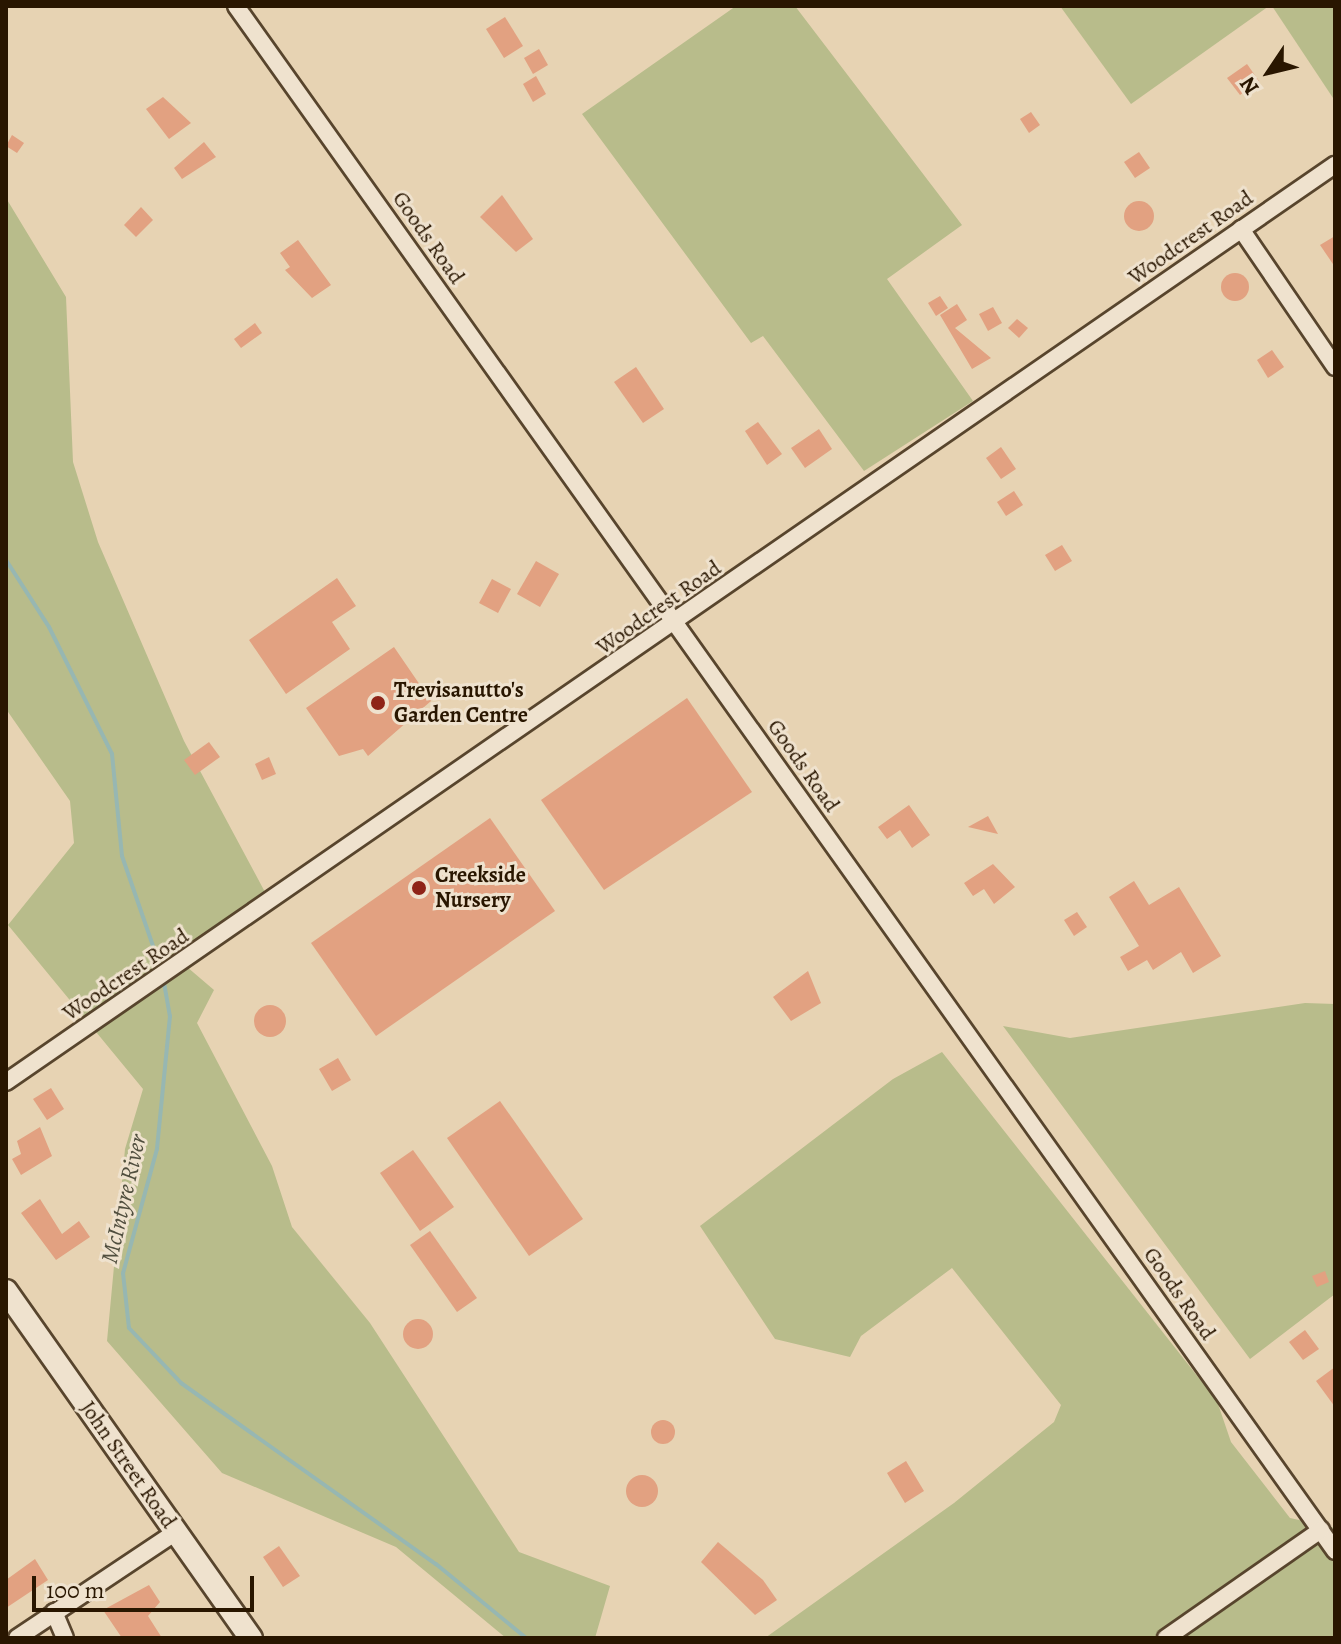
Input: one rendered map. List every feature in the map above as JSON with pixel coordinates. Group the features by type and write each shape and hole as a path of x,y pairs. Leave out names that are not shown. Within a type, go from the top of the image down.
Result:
{"main road":[{"name":"John Street Road","path":"6,1291 251,1638"}],"street":[{"name":"Goods Road","path":"236,6 1335,1551"},
{"name":"Woodcrest Road","path":"6,1082 675,624 1335,165"},
{"path":"1241,229 1335,367"},
{"path":"1166,1638 1321,1530"},
{"path":"17,1638 176,1532"},
{"path":"54,1612 65,1638"}],"green space":[{"path":"736,6 795,6 962,225 887,279 973,401 864,471 763,336 751,343 582,114"},
{"path":"1060,6 1269,6 1131,104"},
{"path":"1272,6 1335,6 1335,101"},
{"path":"6,198 66,297 73,462 98,542 184,741 266,894 173,955 214,990 197,1023 272,1166 292,1227 370,1323 519,1552 610,1586 595,1638 506,1638 396,1547 222,1473 107,1341 125,1149 143,1089 8,925 74,843 70,801 6,709"},
{"path":"1305,1003 1335,1004 1335,1294 1250,1359 1003,1026 1070,1038"},
{"path":"942,1052 1217,1401 1231,1442 1290,1518 1335,1528 1335,1638 765,1638 954,1503 1054,1422 1061,1405 952,1268 861,1336 850,1357 775,1339 700,1226 893,1079"}],"building":[{"path":"505,17 523,46 504,58 486,29"},
{"path":"539,49 548,65 533,74 524,58"},
{"path":"1247,64 1259,81 1240,95 1227,78"},
{"path":"536,76 546,94 533,102 523,84"},
{"path":"163,97 191,123 169,139 146,109"},
{"path":"1031,112 1040,125 1029,133 1020,119"},
{"path":"12,135 24,143 17,153 6,146"},
{"path":"204,142 216,157 182,179 174,168"},
{"path":"1139,152 1150,168 1135,178 1124,162"},
{"path":"502,195 533,239 516,252 480,217"},
{"path":"1139,201 1150,205 1154,216 1150,227 1139,231 1128,227 1124,216 1128,205"},
{"path":"141,207 153,220 136,237 124,225"},
{"path":"1335,236 1335,267 1320,245"},
{"path":"298,240 331,285 312,298 285,270 290,267 280,253"},
{"path":"1235,273 1245,277 1249,287 1245,297 1235,301 1225,297 1221,287 1225,277"},
{"path":"940,296 948,308 936,316 928,303"},
{"path":"957,304 967,320 955,328 991,358 972,369 940,315"},
{"path":"993,307 1002,323 988,331 979,314"},
{"path":"1017,319 1028,328 1019,338 1008,328"},
{"path":"255,323 262,333 241,348 234,339"},
{"path":"1272,350 1284,367 1268,378 1257,360"},
{"path":"636,367 664,409 643,423 614,382"},
{"path":"758,422 782,454 767,465 745,431"},
{"path":"819,429 832,449 805,468 791,448"},
{"path":"1001,447 1016,469 1001,479 986,458"},
{"path":"1014,491 1023,505 1006,516 997,502"},
{"path":"1062,545 1072,561 1055,571 1045,555"},
{"path":"536,561 559,574 540,607 517,594"},
{"path":"337,578 356,606 332,622 350,649 286,694 249,640"},
{"path":"492,579 511,589 498,613 479,603"},
{"path":"394,647 431,701 368,756 363,749 339,756 306,708"},
{"path":"687,698 752,792 604,890 541,800"},
{"path":"209,742 220,757 195,775 184,760"},
{"path":"269,757 276,774 262,780 255,764"},
{"path":"909,805 930,835 912,848 900,830 887,839 878,827"},
{"path":"988,816 998,834 968,827"},
{"path":"490,818 555,911 376,1036 311,943"},
{"path":"993,864 1015,887 994,904 984,889 973,896 964,883"},
{"path":"1134,881 1149,905 1179,887 1221,956 1193,973 1181,952 1153,970 1147,960 1128,971 1120,957 1139,946 1109,897"},
{"path":"1077,912 1087,927 1074,936 1064,920"},
{"path":"808,971 821,1003 791,1021 773,997"},
{"path":"270,1005 281,1010 286,1021 281,1032 270,1037 259,1032 254,1021 259,1010"},
{"path":"338,1058 351,1080 332,1091 319,1069"},
{"path":"51,1088 64,1109 47,1120 33,1099"},
{"path":"500,1101 583,1219 529,1256 447,1138"},
{"path":"40,1127 52,1156 21,1175 12,1159 21,1154 17,1141"},
{"path":"413,1150 454,1207 420,1231 380,1173"},
{"path":"40,1199 62,1234 79,1221 90,1237 56,1260 21,1213"},
{"path":"430,1231 477,1298 457,1312 410,1245"},
{"path":"1325,1271 1329,1282 1317,1287 1312,1276"},
{"path":"418,1319 424,1320 432,1328 432,1340 424,1348 418,1349 412,1348 404,1340 403,1334 404,1328 412,1320"},
{"path":"1305,1330 1319,1349 1303,1360 1289,1342"},
{"path":"1335,1367 1335,1407 1316,1381"},
{"path":"663,1420 672,1423 675,1432 672,1441 663,1444 654,1441 651,1432 654,1423"},
{"path":"906,1461 924,1491 905,1503 887,1473"},
{"path":"642,1475 654,1479 658,1491 654,1503 642,1507 630,1503 626,1491 630,1479"},
{"path":"718,1542 763,1580 777,1600 755,1615 701,1562"},
{"path":"279,1546 300,1576 283,1587 263,1557"},
{"path":"35,1559 48,1580 6,1608 6,1580"},
{"path":"149,1585 160,1602 148,1616 162,1638 122,1638 103,1610"}],"waterway":[{"name":"McIntyre River","path":"6,560 49,627 112,754 122,856 161,969"},
{"name":"McIntyre River","path":"163,977 170,1016 157,1149 123,1273 129,1328 181,1383 436,1564 526,1638"}],"place":[{"name":"Trevisanutto's Garden Centre","path":"378,703"},
{"name":"Creekside Nursery","path":"419,888"}]}
